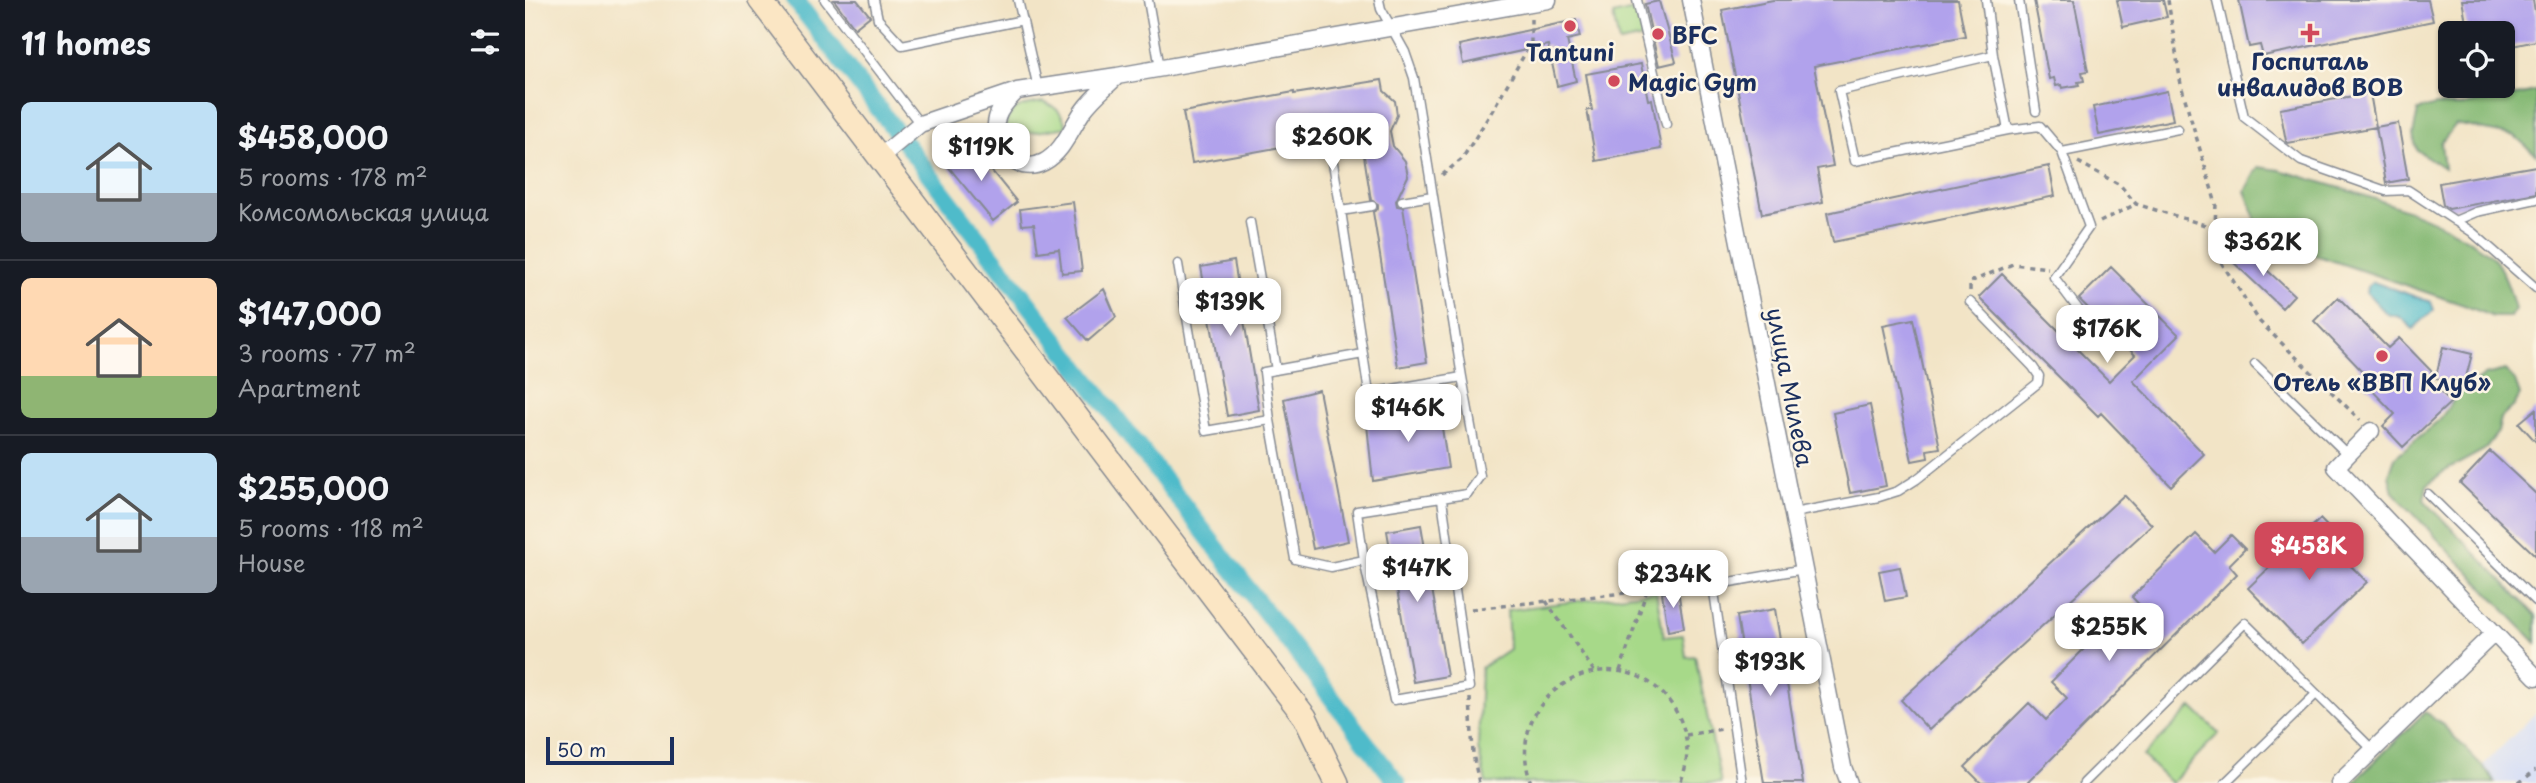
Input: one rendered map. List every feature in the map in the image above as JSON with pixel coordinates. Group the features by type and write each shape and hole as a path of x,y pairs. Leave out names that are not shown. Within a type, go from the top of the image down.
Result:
{"street":[{"path":"760,0 883,154 1305,717 1337,783"},
{"path":"883,154 918,126 1017,91 1117,76 1548,0"},
{"name":"улица Милева","path":"1691,0 1843,767 1849,783"},
{"path":"1017,91 997,115 995,132 1006,155 1018,164 1028,166 1042,163 1059,150 1084,109 1117,76"},
{"path":"2371,431 2336,467 2536,677"},
{"path":"2339,783 2494,633"}],"lane":[{"path":"825,0 918,126"},
{"path":"874,0 878,19 902,45 1023,20"},
{"path":"1018,0 1038,88"},
{"path":"1148,0 1160,68"},
{"path":"1379,0 1381,9 1405,52 1414,78 1480,476 1467,494 1442,500 1357,511 1364,560 1394,700 1469,687 1442,500"},
{"path":"1637,0 1666,124"},
{"path":"1986,0 1993,55 2008,130"},
{"path":"2019,0 2036,111"},
{"path":"2217,0 2244,117 2301,161 2386,191 2408,190 2472,232 2536,288"},
{"path":"1993,55 1839,91 1855,161 2040,126 2062,152 2089,227 2055,277 2108,349"},
{"path":"2062,152 2178,129"},
{"path":"1331,151 1369,393 1462,377"},
{"path":"1402,201 1432,196"},
{"path":"2455,222 2476,212 2536,200"},
{"path":"1341,211 1372,206"},
{"path":"1250,222 1276,370"},
{"path":"1178,264 1206,430 1270,420"},
{"path":"1793,513 1898,491 1917,479 2038,383 2039,376 2032,367 1970,302"},
{"path":"1363,354 1264,372 1270,420 1296,559 1331,567 1364,560"},
{"path":"2255,364 2348,455"},
{"path":"2428,494 2536,601"},
{"path":"1742,783 1713,586 1804,569"},
{"path":"2084,783 2245,624 2373,750"},
{"path":"2225,783 2316,694"}],"path":[{"path":"2168,0 2181,85 2216,204 2214,246 2217,256 2260,322 2371,431"},
{"path":"1431,183 1462,159 1531,43 1532,3"},
{"path":"2062,152 2120,185 2136,204 2215,228"},
{"path":"2089,227 2136,204"},
{"path":"1970,302 1970,282 2013,264 2060,269"},
{"path":"1458,611 1697,584 1713,586"},
{"path":"1620,671 1647,590"},
{"path":"1546,601 1594,671"},
{"path":"1531,783 1525,746 1536,711 1560,685 1594,671 1620,671 1647,681 1673,706 1686,734 1687,758 1680,783"},
{"path":"1469,687 1473,754 1479,783"},
{"path":"1686,734 1732,728"},
{"path":"2519,783 2536,770"}],"shaded area":[{"path":"2536,713 2536,783 2465,783"}],"green space":[{"path":"1638,9 1644,38 1619,43 1613,15"},
{"path":"2536,91 2536,155 2515,136 2456,124 2441,143 2444,168 2417,150 2413,135 2418,110 2436,105 2461,106 2515,98 2515,95"},
{"path":"1043,102 1058,111 1067,127 1005,137 1010,114 1020,107"},
{"path":"2258,167 2280,170 2361,194 2444,226 2490,255 2502,273 2515,309 2510,317 2493,317 2271,240 2254,226 2255,216 2245,191"},
{"path":"2505,370 2515,381 2520,395 2514,406 2501,418 2498,432 2484,450 2443,472 2427,485 2424,500 2536,616 2536,643 2393,492 2389,475 2395,457 2439,420 2457,396 2485,375"},
{"path":"1656,591 1664,637 1683,635 1686,657 1695,656 1721,783 1486,783 1478,748 1481,668 1509,649 1507,610"},
{"path":"2192,707 2219,733 2171,783 2143,756"},
{"path":"2425,712 2440,722 2490,774 2495,783 2353,783"}],"water":[{"path":"2373,282 2431,302 2434,310 2413,329 2400,317 2387,314 2367,293 2368,286"}],"building":[{"path":"834,0 857,0 870,16 855,28"},
{"path":"1773,0 1958,0 1965,36 1814,66 1833,166 1817,169 1823,202 1762,214 1722,10"},
{"path":"2034,0 2074,0 2088,71 2082,72 2084,81 2078,82 2079,85 2062,88 2061,85 2056,86 2054,78 2049,79"},
{"path":"2117,0 2163,0 2167,17 2123,27"},
{"name":"Госпиталь инвалидов ВОВ","path":"2239,0 2428,0 2433,21 2263,56 2260,45 2249,47"},
{"name":"Госпиталь инвалидов ВОВ","path":"2462,0 2533,0 2536,41 2515,45 2515,21 2466,21"},
{"name":"BFC","path":"1659,1 1676,62 1659,66 1645,4"},
{"path":"1576,20 1580,37 1567,40 1576,81 1557,86 1548,45 1463,64 1459,45"},
{"path":"1641,64 1648,100 1652,99 1661,149 1596,161 1587,110 1592,110 1586,74"},
{"path":"1382,80 1384,91 1395,101 1397,115 1390,131 1393,146 1405,161 1408,176 1396,201 1397,206 1403,207 1427,362 1398,367 1373,212 1378,209 1378,204 1371,200 1359,124 1301,134 1303,143 1192,163 1183,112 1294,92"},
{"path":"2167,91 2173,120 2099,135 2093,107"},
{"path":"2370,93 2376,127 2288,143 2286,141 2280,109"},
{"path":"2398,123 2408,179 2386,183 2376,127"},
{"path":"970,144 1017,202 993,221 946,164"},
{"path":"2049,166 2055,196 1833,242 1827,213"},
{"path":"2536,166 2536,193 2449,209 2443,205 2439,183"},
{"path":"1073,202 1082,271 1062,273 1059,249 1038,252 1034,224 1022,225 1020,209"},
{"path":"2243,248 2294,295 2282,308 2231,260"},
{"path":"1234,261 1259,410 1227,416 1201,267"},
{"path":"2111,267 2179,335 2133,381 2204,454 2171,486 2101,413 2098,416 1979,297 2002,274 2109,381 2135,355 2079,299"},
{"path":"1104,289 1116,317 1088,341 1067,317"},
{"path":"2338,297 2388,348 2399,338 2436,376 2443,347 2472,354 2464,385 2425,375 2451,402 2403,447 2383,426 2395,414 2362,380 2366,375 2314,321"},
{"path":"1913,319 1940,448 1927,450 1928,458 1912,461 1883,325"},
{"path":"1319,390 1348,541 1313,549 1284,399"},
{"path":"1430,399 1433,422 1441,421 1448,468 1373,481 1367,425 1407,421 1404,403"},
{"path":"1870,405 1886,486 1850,493 1833,413"},
{"path":"2536,409 2536,442 2519,423"},
{"path":"2490,451 2536,494 2536,556 2460,483"},
{"path":"2124,495 2152,525 1929,730 1901,700"},
{"path":"2320,519 2353,553 2345,560 2367,582 2302,644 2248,588"},
{"path":"1421,525 1447,676 1413,682 1387,531"},
{"path":"2196,534 2214,552 2231,535 2245,549 2229,565 2237,574 2027,783 1981,783 1965,767 2029,703 2046,720 2067,698 2051,682 2115,618 2133,635 2151,617 2132,597"},
{"path":"1900,567 1906,597 1885,601 1879,571"},
{"path":"1678,590 1684,628 1668,631 1662,593"},
{"path":"1775,609 1803,783 1764,783 1737,616"}],"waterway":[{"path":"795,0 1397,783"}],"place":[{"name":"Tantuni","path":"1570,26"},
{"name":"Госпиталь инвалидов ВОВ","path":"2310,33"},
{"name":"BFC","path":"1658,34"},
{"name":"Magic Gym","path":"1614,81"},
{"name":"Отель «ВВП Клуб»","path":"2382,356"}]}
